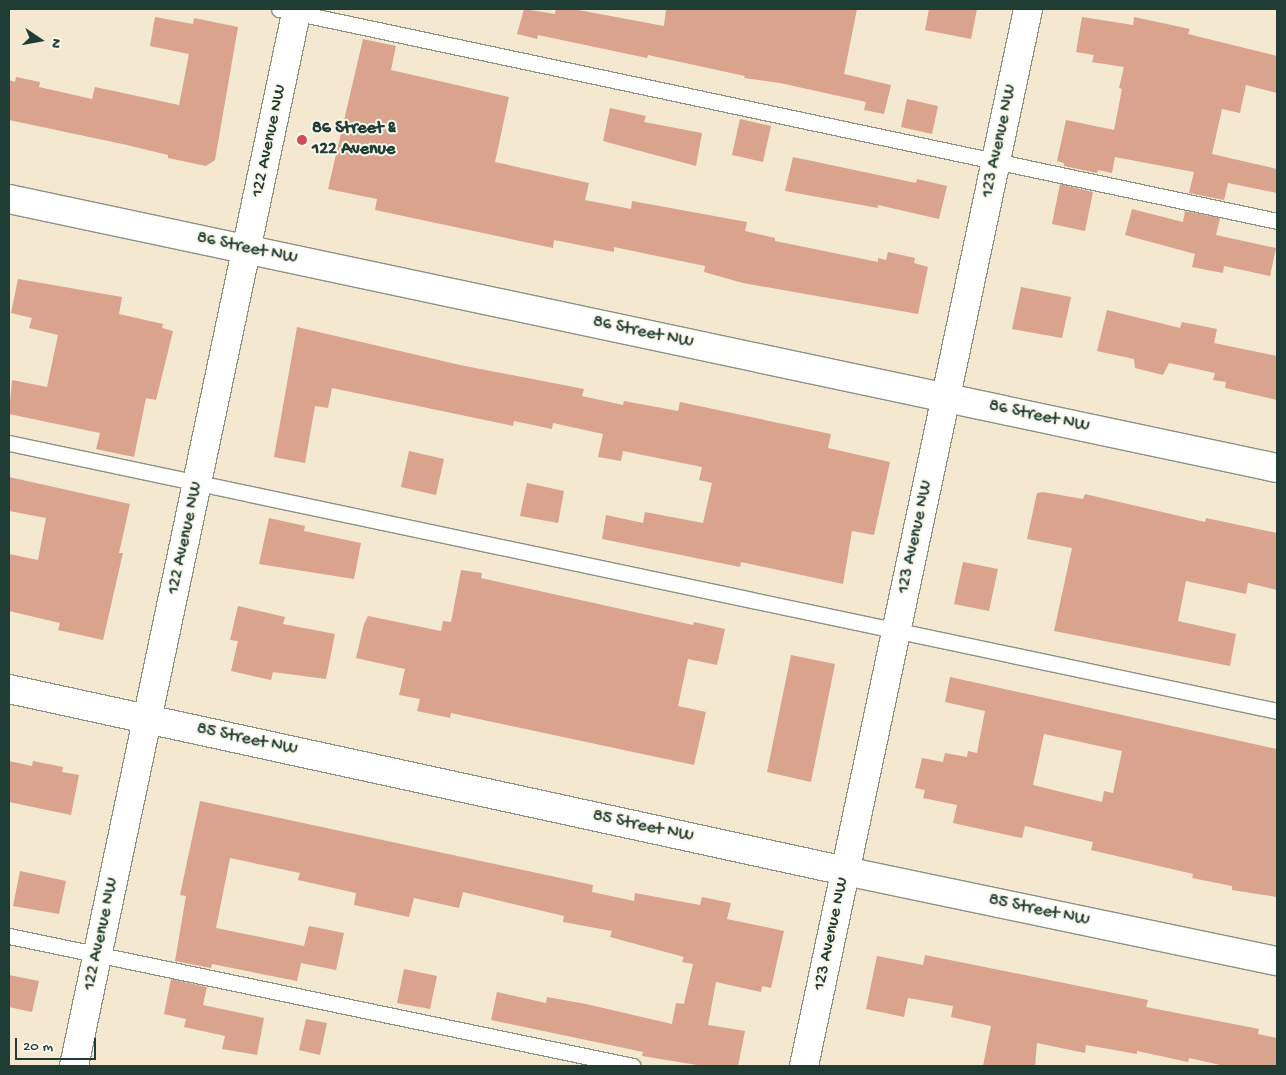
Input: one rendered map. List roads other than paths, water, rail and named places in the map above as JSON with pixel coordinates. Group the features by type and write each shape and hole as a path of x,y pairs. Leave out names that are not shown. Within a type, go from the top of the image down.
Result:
{"street":[{"name":"123 Avenue NW","path":"804,1066 1028,9"},
{"name":"122 Avenue NW","path":"74,1066 247,249 291,10"},
{"name":"86 Street NW","path":"9,199 1277,468"},
{"name":"85 Street NW","path":"9,689 845,871 1277,961"}],"lane":[{"path":"291,10 1277,220"},
{"path":"9,443 1277,711"},
{"path":"9,936 633,1066"}],"place":[{"name":"86 Street & 122 Avenue","path":"302,140"}]}
